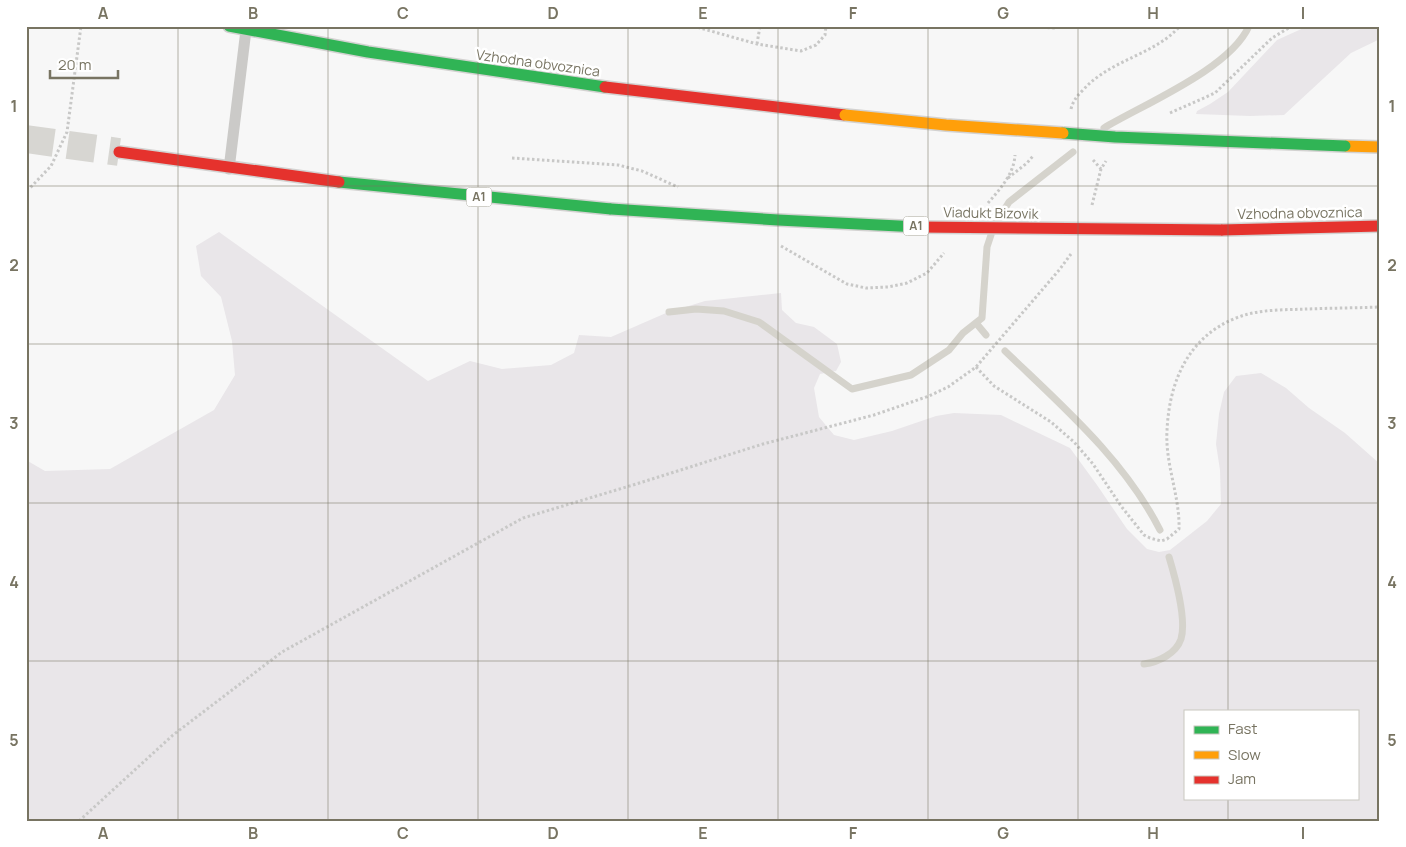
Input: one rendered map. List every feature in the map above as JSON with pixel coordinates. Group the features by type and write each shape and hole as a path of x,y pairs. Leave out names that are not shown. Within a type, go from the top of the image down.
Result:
{"highway":[{"name":"Vzhodna obvoznica","path":"229,26 414,60 746,106 946,125 1115,137 1380,147"},
{"name":"A1","path":"119,152 229,169"},
{"name":"Viadukt Bizovik","path":"229,169 467,196 611,209 827,223 944,228 1221,230"},
{"name":"Vzhodna obvoznica","path":"1221,230 1380,226"}],"lane":[{"path":"229,169 246,30"}],"path":[{"path":"26,189 30,188 51,166 67,132 81,26"},
{"path":"693,26 757,44 801,51 816,45 825,35 826,26"},
{"path":"757,44 760,26"},
{"path":"1022,26 1054,28 1064,26"},
{"path":"1072,114 1071,108 1074,100 1088,84 1108,69 1161,42 1172,35 1180,26"},
{"path":"1162,117 1215,93 1272,38 1292,26"},
{"path":"1089,154 1100,169"},
{"path":"1091,209 1100,169 1108,158"},
{"path":"79,821 173,735 282,652 523,518 633,486 763,444 874,415 929,396 948,387 976,367 1074,250"},
{"path":"976,367 994,386 1051,422 1074,442 1094,464 1121,506 1144,535 1161,540 1167,539 1179,529 1179,516 1169,466 1167,431 1172,398 1176,379 1182,364 1202,338 1236,318 1260,311 1380,307"}],"shaded area":[{"path":"1308,26 1380,26 1380,39 1351,53 1284,115 1196,114 1197,111 1228,92 1277,40"},
{"path":"219,232 428,381 470,361 502,369 551,365 574,353 579,335 611,337 666,313 705,301 781,293 782,310 796,323 814,327 837,344 841,362 836,371 820,374 814,388 819,417 834,435 854,440 892,431 936,416 954,413 1001,415 1070,448 1127,529 1147,549 1159,552 1170,550 1207,521 1221,504 1220,470 1216,444 1219,414 1224,392 1236,376 1261,373 1286,388 1309,408 1345,433 1380,464 1380,821 26,821 26,460 45,471 110,469 214,410 235,375 232,341 221,297 201,276 196,246"}],"waterway":[{"path":"1104,128 1162,97 1205,71 1224,57 1239,42 1249,26"},
{"path":"996,223 1009,202 1073,152"},
{"path":"669,312 696,309 724,311 759,322 852,389 911,375 949,350 963,333 982,318 987,247 991,235"},
{"path":"976,323 986,335"},
{"path":"1005,351 1110,456 1145,504 1160,530"},
{"path":"1144,664 1171,653 1181,639 1181,610 1169,557"}],"tunnel":[{"path":"26,139 119,152"}],"traffic: fast":[{"path":"229,26 368,52 605,87"},
{"path":"1063,133 1115,137 1345,146"},
{"path":"339,182 611,209"},
{"path":"611,209 919,227"}],"traffic: slow":[{"path":"845,115 946,125 1063,133"},
{"path":"1345,146 1380,147"}],"traffic: jam":[{"path":"605,87 845,115"},
{"path":"119,152 339,182"},
{"path":"1221,230 1380,226"},
{"path":"919,227 1221,230"}]}
